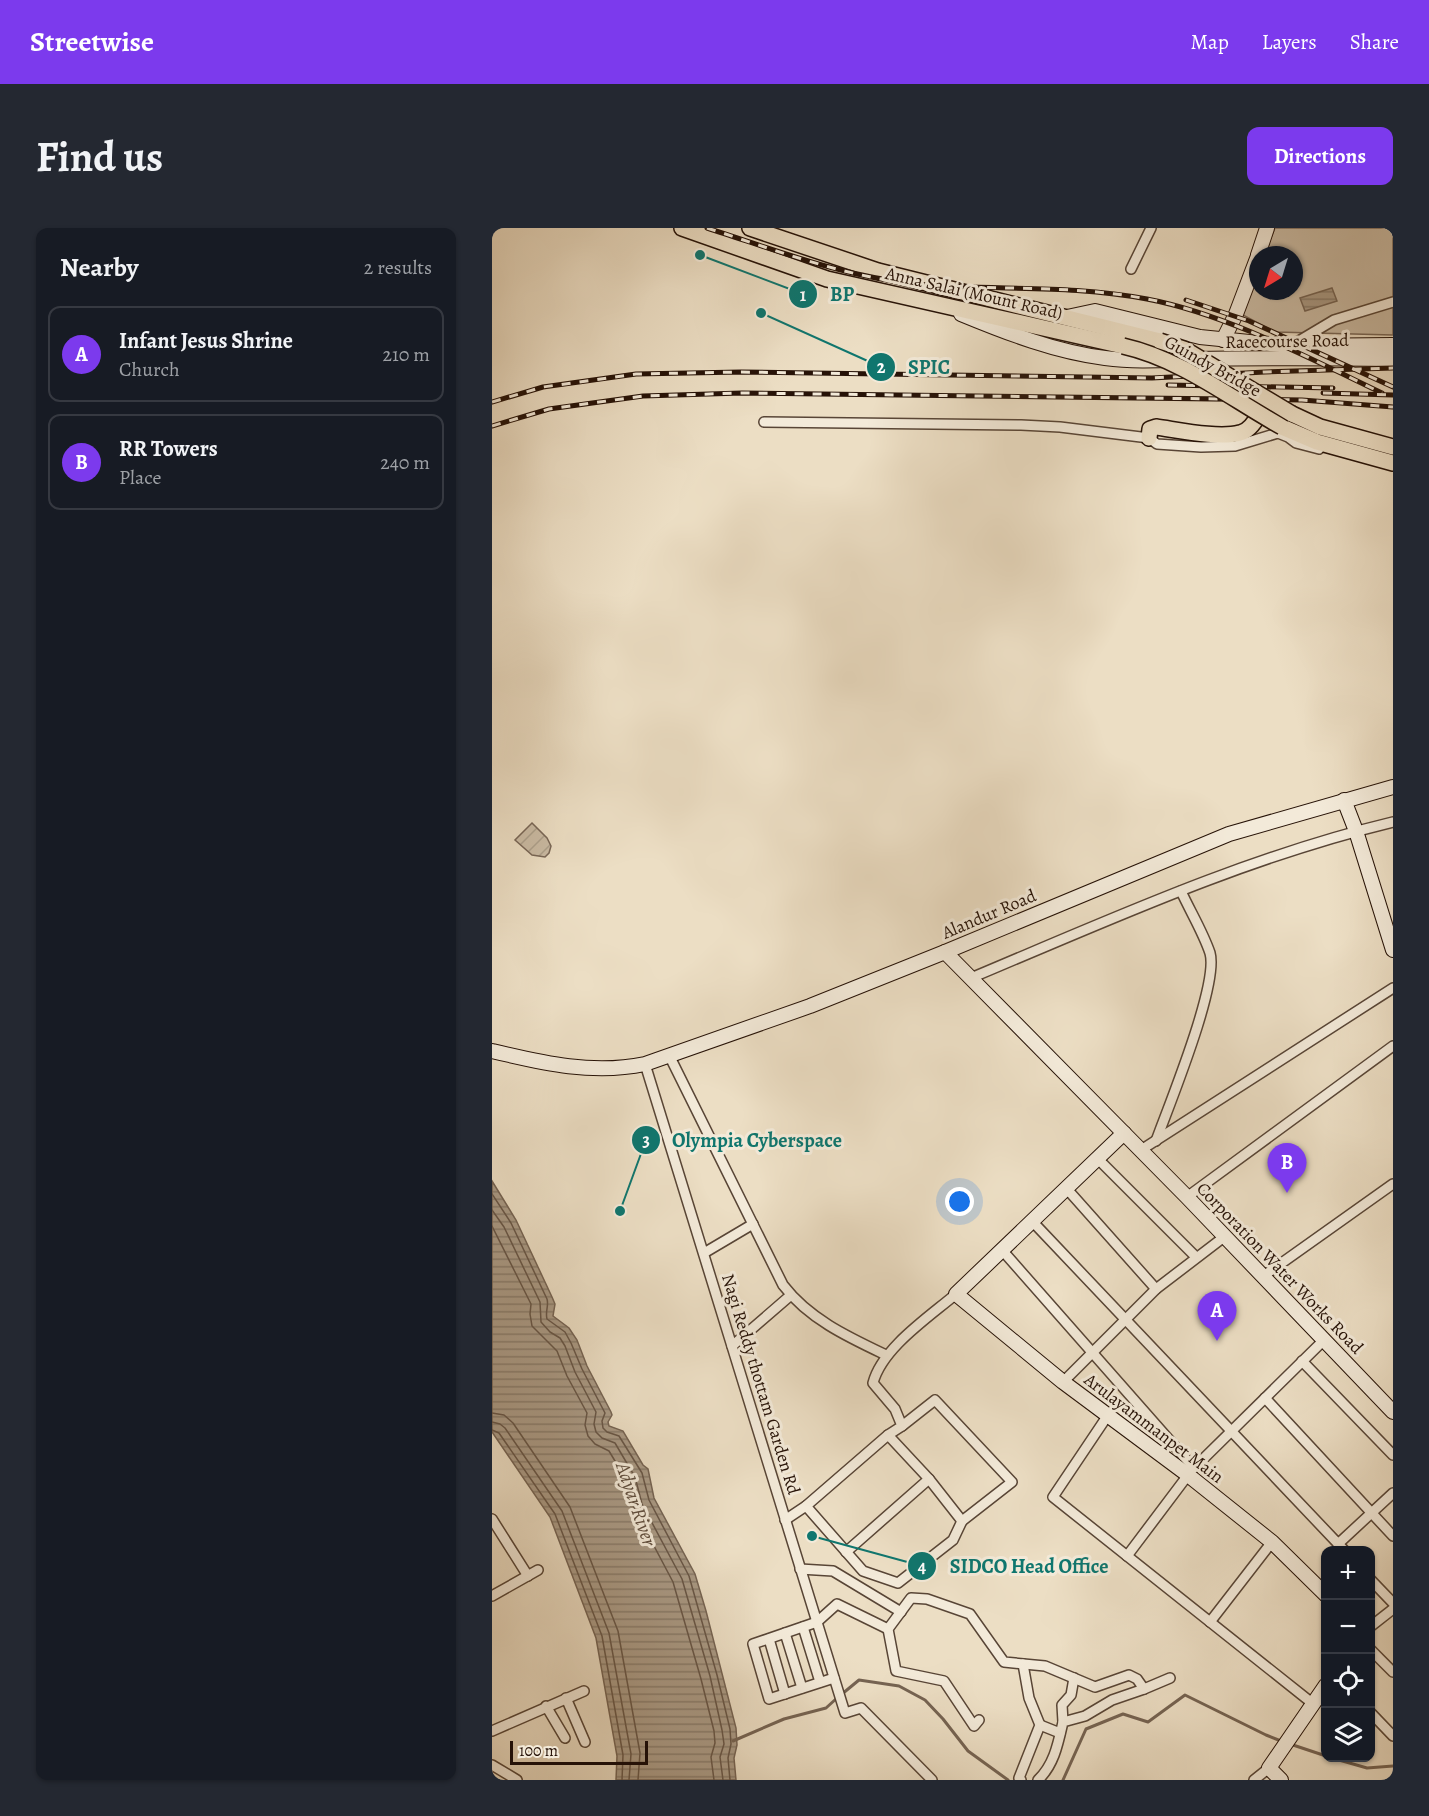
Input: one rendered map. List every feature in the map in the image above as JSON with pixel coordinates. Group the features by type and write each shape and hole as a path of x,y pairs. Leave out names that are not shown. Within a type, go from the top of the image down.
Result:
{"main road":[{"name":"Anna Salai (Mount Road)","path":"682,228 827,279 1123,346"},
{"name":"Anna Salai (Mount Road)","path":"750,228 878,271 1160,341"},
{"path":"1261,246 1267,228"},
{"path":"1223,340 1249,279"},
{"name":"Racecourse Road","path":"938,305 995,328 1070,352 1106,358 1143,362 1308,357 1393,359"},
{"name":"Racecourse Road","path":"1067,317 1095,311 1223,340 1290,346 1393,345"},
{"name":"Guindy Bridge","path":"1160,341 1184,349 1292,414 1320,427 1393,447"},
{"name":"Guindy Bridge","path":"1123,346 1146,351 1169,361 1282,427 1317,442 1393,463"},
{"path":"1149,438 1150,429 1156,427 1227,435 1242,433 1254,424 1259,414"},
{"name":"Alandur Road","path":"492,1052 565,1066 599,1069 645,1064 810,1006 1228,834 1393,787"},
{"path":"1344,800 1356,831 1393,951"},
{"name":"Corporation Water Works Road","path":"945,952 1392,1407"},
{"path":"956,1294 1125,1133"},
{"name":"Arulayammanpet Main","path":"956,1294 1063,1382 1191,1472 1272,1542 1321,1590"},
{"path":"1281,1780 1269,1768 1321,1691"}],"street":[{"path":"1131,269 1151,228"},
{"path":"1290,346 1334,320 1393,302"},
{"path":"764,422 1060,427 1149,438 1157,444 1201,447 1235,446 1278,433 1296,443 1393,471"},
{"path":"970,978 1218,875 1356,831 1393,822"},
{"path":"1156,1141 1204,1003 1211,974 1210,954 1181,891"},
{"path":"1141,1150 1393,988"},
{"path":"1187,1197 1393,1046"},
{"path":"669,1055 783,1285 791,1295 831,1328 886,1355"},
{"name":"Nagi Reddy thottam Garden Rd","path":"645,1064 845,1713 861,1708 932,1780"},
{"path":"1098,1159 1196,1257"},
{"path":"1262,1277 1393,1184"},
{"path":"1067,1189 1156,1289"},
{"path":"1032,1221 1340,1546"},
{"path":"704,1253 753,1224"},
{"path":"1063,1382 1156,1289 1224,1237"},
{"path":"1002,1250 1092,1352 1191,1472"},
{"path":"902,1426 895,1409 873,1383 876,1370 886,1355 956,1294"},
{"path":"732,1346 791,1295"},
{"path":"1127,1556 1191,1472 1325,1339"},
{"path":"1302,1361 1393,1455"},
{"path":"1265,1398 1393,1536"},
{"path":"785,1520 806,1506 888,1435 935,1400 1012,1482 962,1521 953,1540 898,1583 863,1571 806,1506"},
{"path":"1108,1415 1053,1497 1312,1703"},
{"path":"888,1435 929,1479 962,1521"},
{"path":"846,1552 929,1479"},
{"path":"1342,1546 1393,1493"},
{"path":"492,1518 528,1576"},
{"path":"1210,1622 1272,1542"},
{"path":"800,1569 833,1571 901,1612"},
{"path":"492,1596 538,1570"},
{"path":"1375,1583 1393,1603"},
{"path":"979,1720 974,1726 944,1681 896,1671 888,1629 911,1598 927,1599 970,1614 1004,1662 1045,1666 1095,1687 1129,1675 1137,1679 1144,1689"},
{"path":"834,1678 769,1699 753,1644 817,1622 837,1604 888,1629"},
{"path":"1375,1624 1393,1609"},
{"path":"803,1627 820,1682"},
{"path":"785,1633 802,1688"},
{"path":"769,1639 785,1694"},
{"path":"1375,1653 1393,1672"},
{"path":"1021,1780 1019,1778 1040,1725 1029,1698 1023,1664"},
{"path":"1038,1780 1047,1772 1055,1753 1063,1722 1062,1705 1071,1695 1074,1678"},
{"path":"1063,1722 1084,1716 1112,1700 1170,1678"},
{"path":"492,1731 584,1691"},
{"path":"566,1698 585,1742"},
{"path":"546,1706 565,1738"},
{"path":"1375,1716 1393,1736"},
{"path":"1040,1725 1060,1733"},
{"path":"492,1766 517,1780"},
{"path":"1254,1780 1269,1768"}],"shaded area":[{"path":"1275,228 1393,228 1393,335 1275,332 1241,314 1249,293 1249,300 1303,300 1303,246 1268,246"},
{"path":"532,823 547,838 551,846 545,857 532,855 515,840"}],"water":[{"path":"1332,288 1337,301 1305,311 1301,300 1303,297"},
{"name":"Adyar River","path":"492,1181 516,1220 552,1297 555,1304 553,1316 569,1328 577,1340 587,1366 611,1412 609,1426 623,1431 643,1465 648,1469 654,1498 695,1574 736,1728 737,1745 734,1758 736,1780 616,1780 617,1756 596,1638 550,1517 492,1432"}],"waterway":[{"path":"842,1694 859,1680 899,1686 925,1700 968,1751 1008,1780"},
{"path":"1063,1780 1086,1729 1123,1714 1148,1722 1185,1695 1281,1741"},
{"path":"733,1741 784,1719 826,1708 837,1698"},
{"path":"1290,1744 1321,1754"},
{"path":"1346,1762 1367,1768 1393,1766"}],"railway":[{"path":"707,228 810,262 890,280 946,286 1090,291 1118,294 1177,306 1267,338 1382,393"},
{"path":"1186,300 1249,321 1393,387"},
{"path":"492,402 543,387 636,374 741,372 1152,378 1393,368"},
{"path":"1168,385 1333,388"},
{"path":"492,426 549,409 643,396 742,393 1302,400 1393,407"},
{"path":"1323,393 1393,395"}],"place":[{"name":"BP","path":"700,255"},
{"name":"SPIC","path":"761,313"},
{"name":"RR Towers","path":"1287,1193"},
{"name":"Olympia Cyberspace","path":"620,1211"},
{"name":"Infant Jesus Shrine","path":"1217,1341"},
{"name":"SIDCO Head Office","path":"812,1536"}]}
